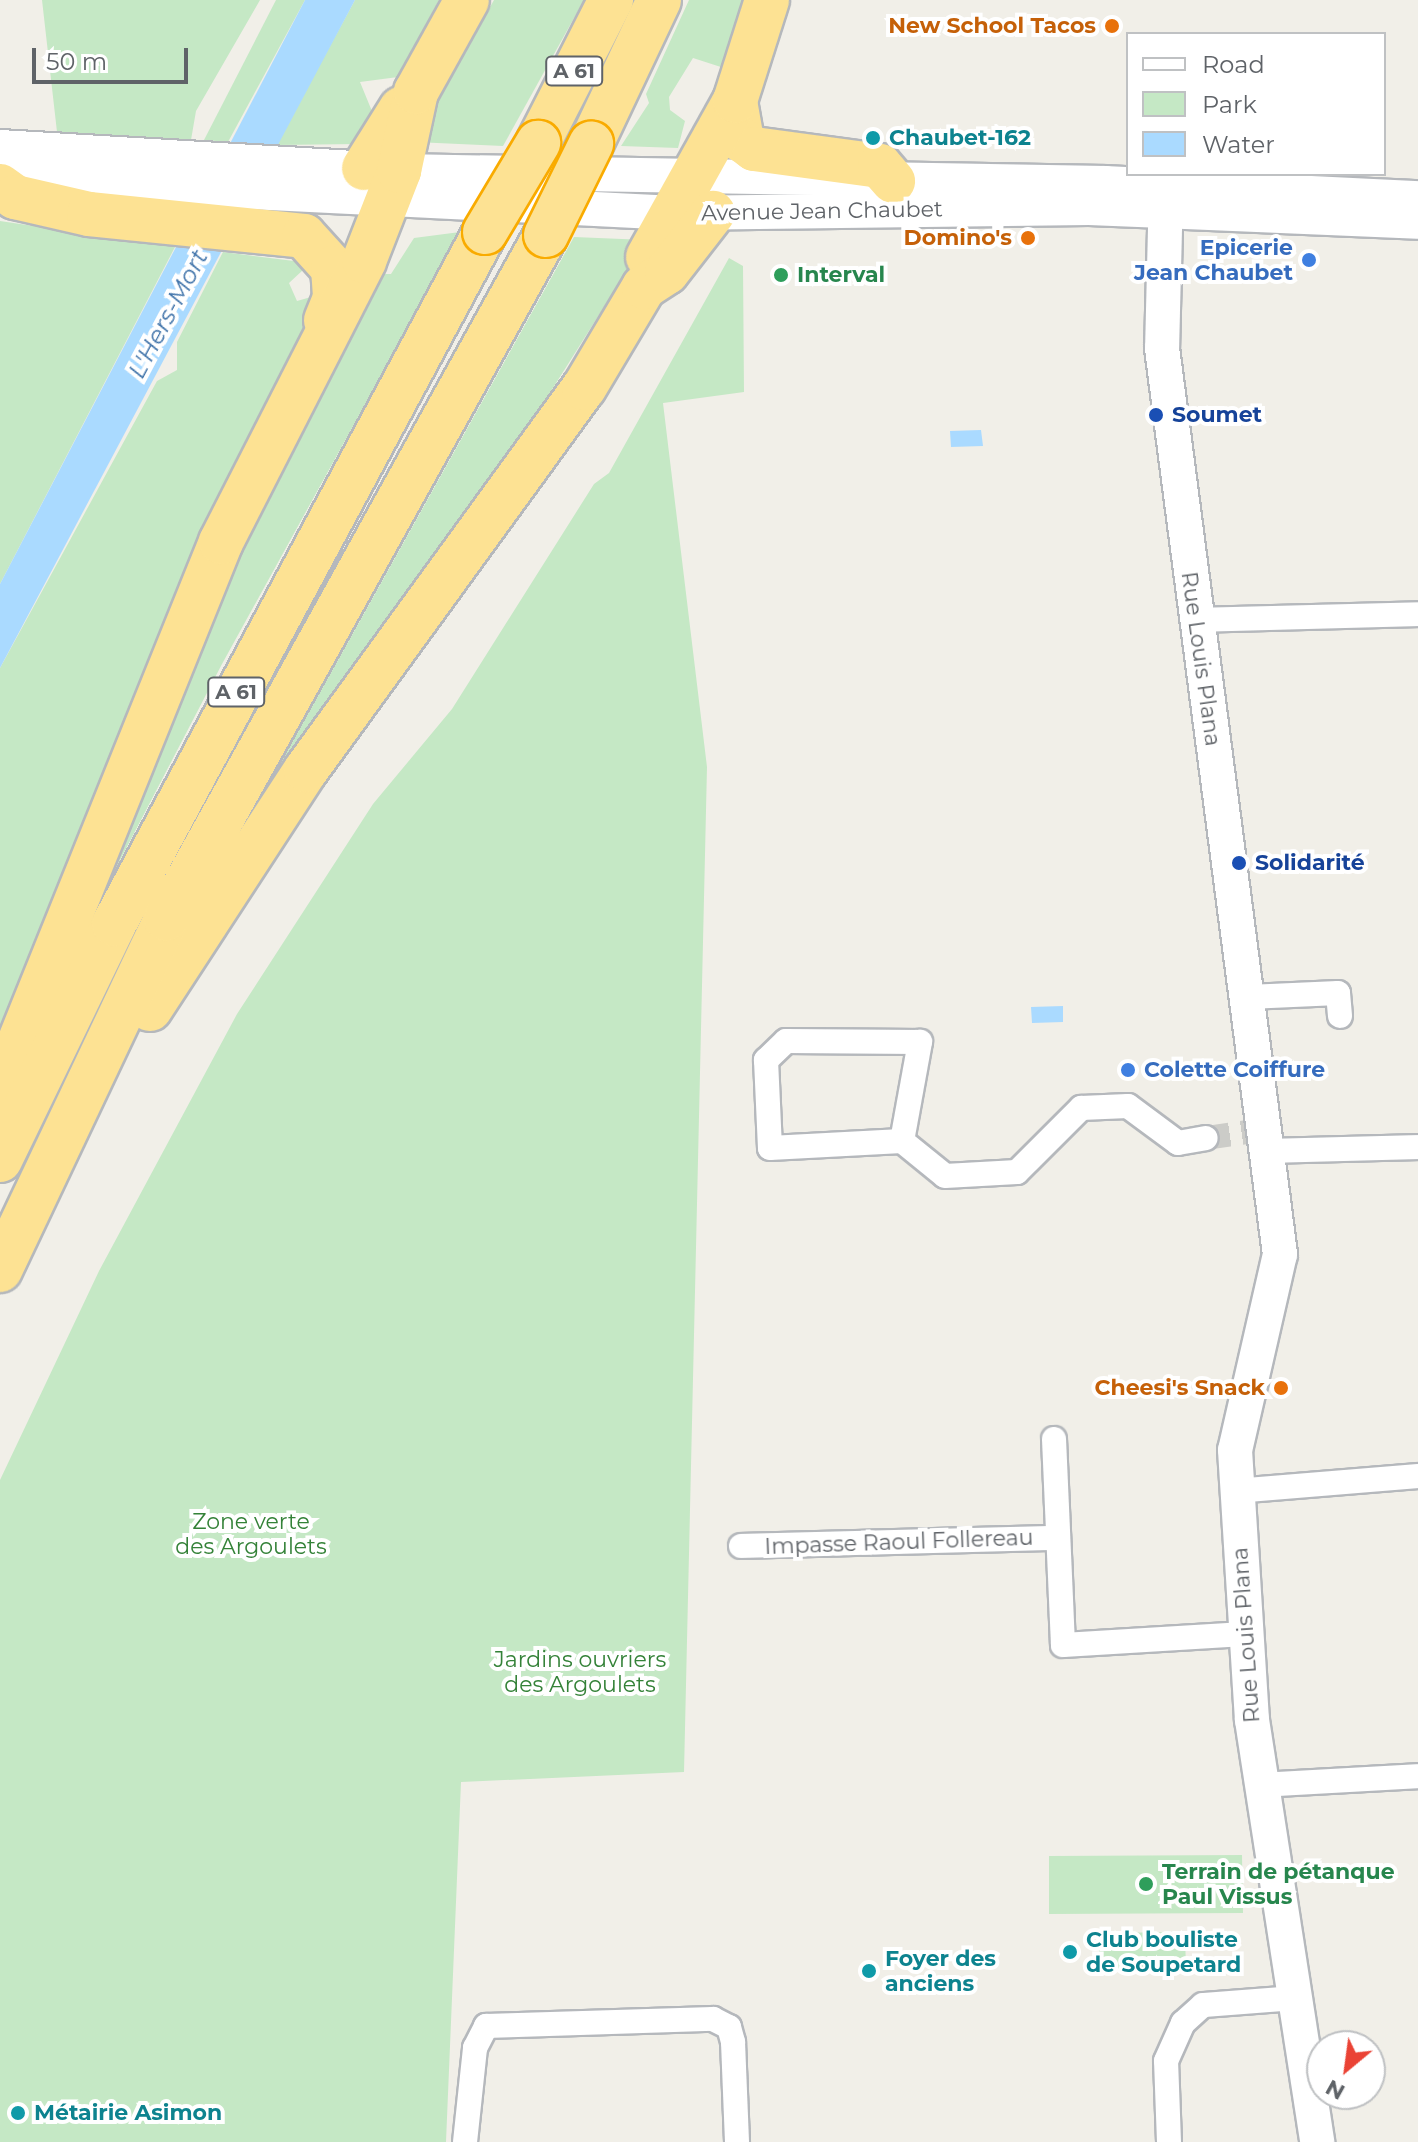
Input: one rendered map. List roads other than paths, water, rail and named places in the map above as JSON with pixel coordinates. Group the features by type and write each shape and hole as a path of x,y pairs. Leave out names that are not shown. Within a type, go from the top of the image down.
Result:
{"highway":[{"path":"0,1090 221,542 302,376 346,300 383,181 416,92 467,0"},
{"name":"A 61","path":"0,1160 121,910 485,232 538,143 611,0"},
{"name":"A 61","path":"0,1270 74,1109 277,712 546,235 659,0"},
{"path":"74,1109 103,1096 238,869 584,388 644,287 646,260 692,202 735,101 767,0"},
{"path":"735,101 742,140 754,149 880,166 893,181"},
{"path":"0,186 15,197 280,214 313,241 336,282 302,376"}],"main road":[{"name":"Avenue Jean Chaubet","path":"0,147 304,165 383,181 692,202 1089,208 1167,201 1418,198"},
{"name":"Avenue Jean Chaubet","path":"0,179 151,206 225,194 280,214 383,181"},
{"name":"Avenue Jean Chaubet","path":"692,202 893,181 1418,222"},
{"name":"Rue Louis Plana","path":"1167,201 1162,348 1248,997 1261,1137 1280,1254 1240,1418 1235,1491 1245,1634 1258,1785 1317,2142"}],"street":[{"path":"1196,620 1418,614"},
{"path":"1248,997 1338,993 1340,1016"},
{"path":"902,1141 920,1042 786,1041 766,1060 770,1148 902,1141 945,1176 1017,1172 1081,1108 1128,1106 1178,1143 1206,1138"},
{"path":"1261,1137 1418,1147"},
{"name":"Impasse Raoul Follereau","path":"1054,1439 1063,1645 1245,1634"},
{"path":"1235,1491 1418,1476"},
{"name":"Impasse Raoul Follereau","path":"741,1546 1057,1538"},
{"path":"1258,1785 1418,1776"},
{"path":"1169,2142 1166,2061 1183,2023 1203,2005 1293,1998"},
{"path":"465,2142 475,2048 486,2026 713,2019 729,2027 733,2042 737,2142"}],"water":[{"name":"L'Hers-Mort","path":"305,0 355,0 0,668 0,584"},
{"path":"981,430 983,446 951,447 950,431"},
{"path":"1063,1006 1063,1022 1032,1023 1031,1007"}],"tunnel":[{"path":"1206,1138 1247,1132"}],"place":[{"name":"New School Tacos","path":"1112,26"},
{"name":"Chaubet-162","path":"873,138"},
{"name":"Domino's","path":"1028,238"},
{"name":"Epicerie Jean Chaubet","path":"1309,260"},
{"name":"Interval","path":"781,275"},
{"name":"Soumet","path":"1156,415"},
{"name":"Solidarité","path":"1239,863"},
{"name":"Colette Coiffure","path":"1128,1070"},
{"name":"Cheesi's Snack","path":"1281,1388"},
{"name":"Terrain de pétanque Paul Vissus","path":"1146,1884"},
{"name":"Club bouliste de Soupetard","path":"1070,1952"},
{"name":"Foyer des anciens","path":"869,1971"},
{"name":"Métairie Asimon","path":"18,2113"}],"park label":[{"name":"Zone verte des Argoulets","path":"251,1534"},
{"name":"Jardins ouvriers des Argoulets","path":"580,1672"}]}
